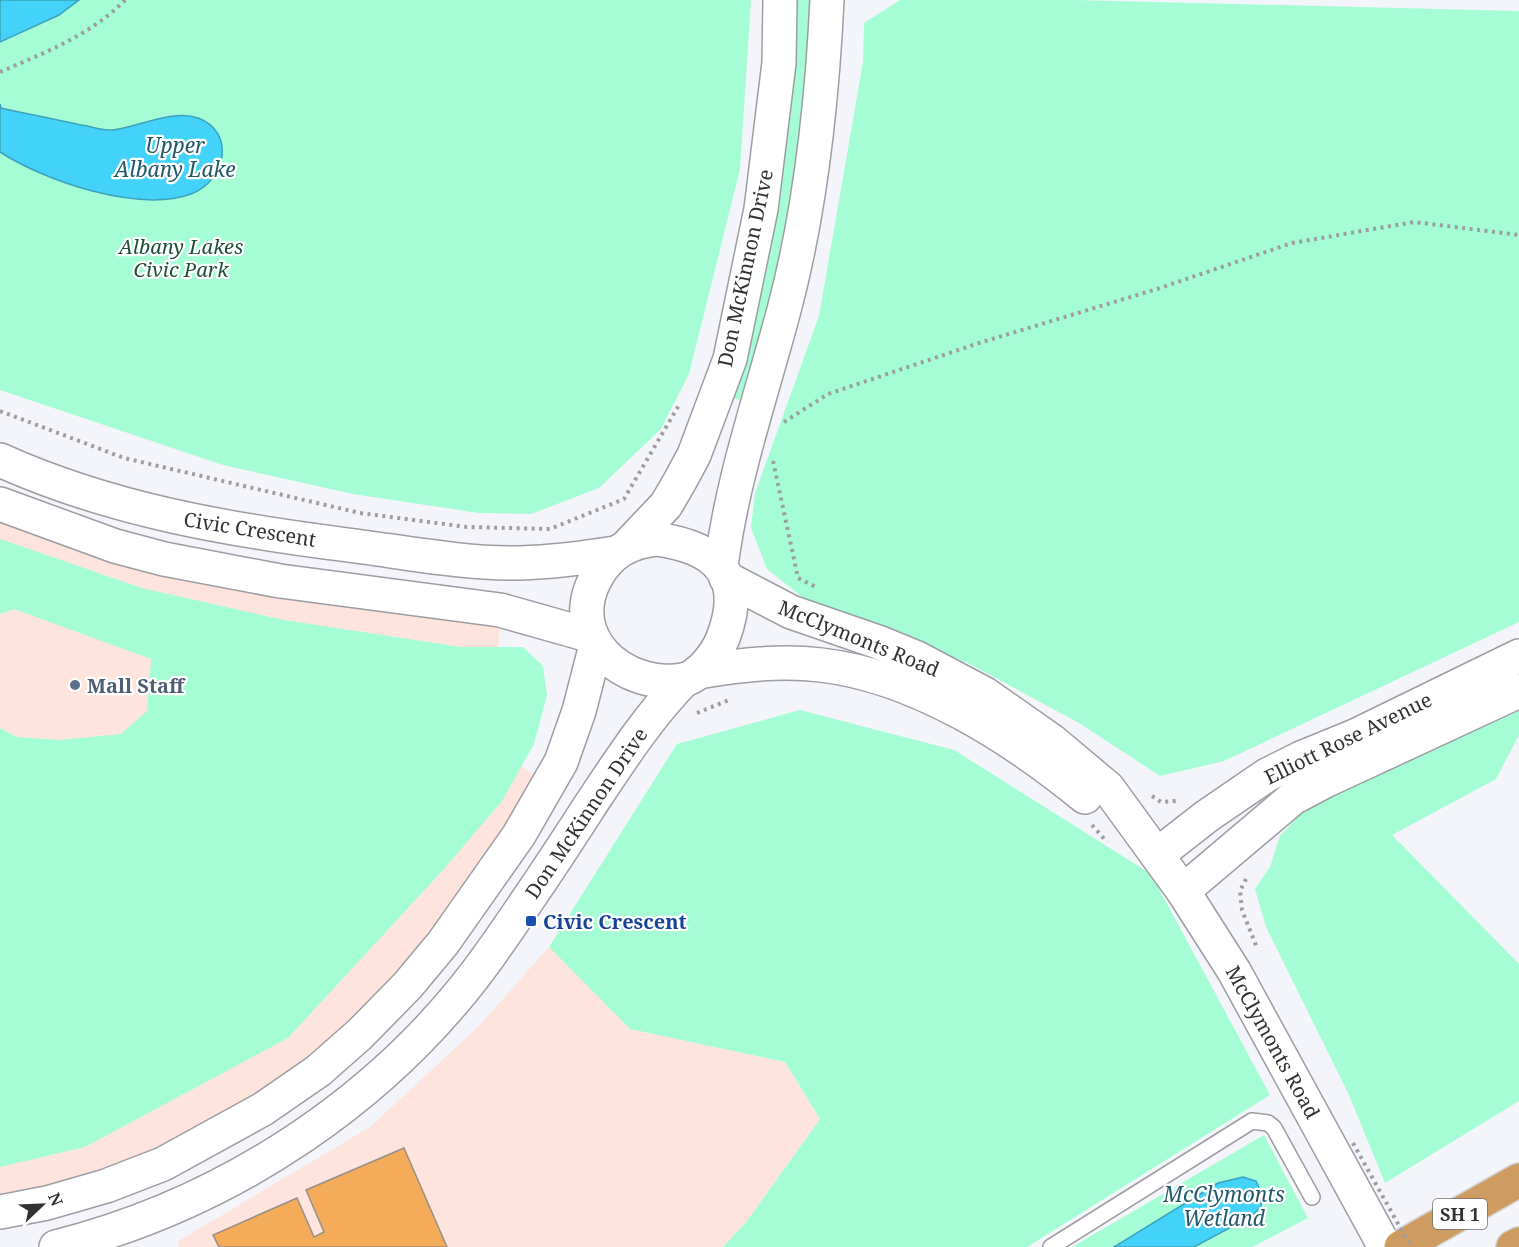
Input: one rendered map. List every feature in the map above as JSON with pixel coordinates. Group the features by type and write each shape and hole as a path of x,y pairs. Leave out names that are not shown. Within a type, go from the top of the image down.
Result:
{"highway":[{"name":"SH 1","path":"1401,1247 1519,1180"},
{"path":"1514,1247 1519,1244"}],"main road":[{"name":"Don McKinnon Drive","path":"622,549 666,505 680,481 694,455 729,358 761,209 779,63 780,0"},
{"path":"724,572 704,552 674,541 656,539 622,549 603,566 594,581 587,617 594,640 609,660 623,671 639,676 691,676 721,642 730,608 724,572 740,465 784,309 802,228 819,123 827,0"},
{"name":"Civic Crescent","path":"0,460 63,486 130,506 264,534 465,559 518,563 578,559 622,549"},
{"path":"0,504 115,546 164,559 280,581 500,610 594,640"},
{"name":"McClymonts Road","path":"724,572 791,612 878,642 916,658 985,694 1052,741 1108,788 1184,891 1343,1148 1385,1247"},
{"path":"0,1212 46,1203 106,1186 163,1164 263,1109 318,1071 360,1034 408,985 443,943 519,835 564,754 579,711 594,640"},
{"name":"Elliott Rose Avenue","path":"1153,850 1267,775 1354,736 1519,656"},
{"name":"McClymonts Road","path":"691,676 735,666 802,663 845,669 891,682 951,708 1013,744 1059,775 1153,850"},
{"name":"Don McKinnon Drive","path":"56,1247 119,1228 225,1184 331,1116 409,1048 462,993 495,948 658,706 691,676"},
{"name":"Elliott Rose Avenue","path":"1184,891 1293,798 1519,691"}],"lane":[{"path":"1051,1247 1252,1121 1268,1123 1274,1128 1312,1197"}],"path":[{"path":"0,72 89,29 125,0"},
{"path":"785,421 828,394 979,343 1157,289 1292,243 1414,222 1519,235"},
{"path":"0,411 124,458 360,513 467,527 550,529 624,499 681,402"},
{"path":"773,457 798,578 818,588"},
{"path":"1145,792 1161,802 1181,801"},
{"path":"1343,1148 1411,1247"}],"shaded area":[{"path":"0,504 115,546 500,610 494,746 548,785 489,879 263,1109 0,1212"},
{"path":"549,947 630,1029 785,1062 820,1119 747,1221 723,1247 179,1247 177,1242 370,1127 480,1025"}],"green space":[{"name":"Albany Lakes Civic Park","path":"0,0 751,0 740,169 689,374 661,429 599,488 531,514 479,513 353,494 223,465 0,390"},
{"path":"794,0 813,0 807,122 790,224 749,401 731,398"},
{"path":"900,0 1075,0 1519,11 1519,622 1224,761 1160,776 1079,723 966,662 826,616 767,569 751,528 755,493 819,316 863,62 864,23"},
{"path":"0,539 142,588 284,620 461,647 523,647 543,666 547,695 534,744 502,801 443,870 288,1038 85,1147 0,1167 0,728 17,737 60,740 121,734 147,711 151,659 14,609 0,614"},
{"path":"800,710 954,750 1151,874 1270,1095 1027,1247 723,1247 747,1221 820,1119 785,1062 630,1029 549,947 677,744"},
{"path":"1519,711 1519,735 1496,779 1392,835 1519,964 1519,1101 1385,1183 1349,1095 1266,927 1255,889 1270,867 1280,836 1309,805"},
{"path":"1264,1135 1308,1218 1252,1247 1072,1247"}],"water":[{"path":"0,0 79,0 59,15 0,42"},
{"name":"Upper Albany Lake","path":"0,104 1,108 109,130 167,117 198,118 210,125 218,134 222,145 219,168 203,188 191,194 169,199 145,200 92,191 41,173 0,152"},
{"name":"McClymonts Wetland","path":"1243,1177 1256,1181 1262,1194 1261,1207 1252,1216 1194,1247 1114,1247 1218,1183"}],"building":[{"path":"404,1148 447,1247 219,1247 213,1235 297,1198 314,1237 324,1232 306,1190"}],"place":[{"name":"Mall Staff","path":"75,685"},
{"name":"Civic Crescent","path":"531,921"}]}
